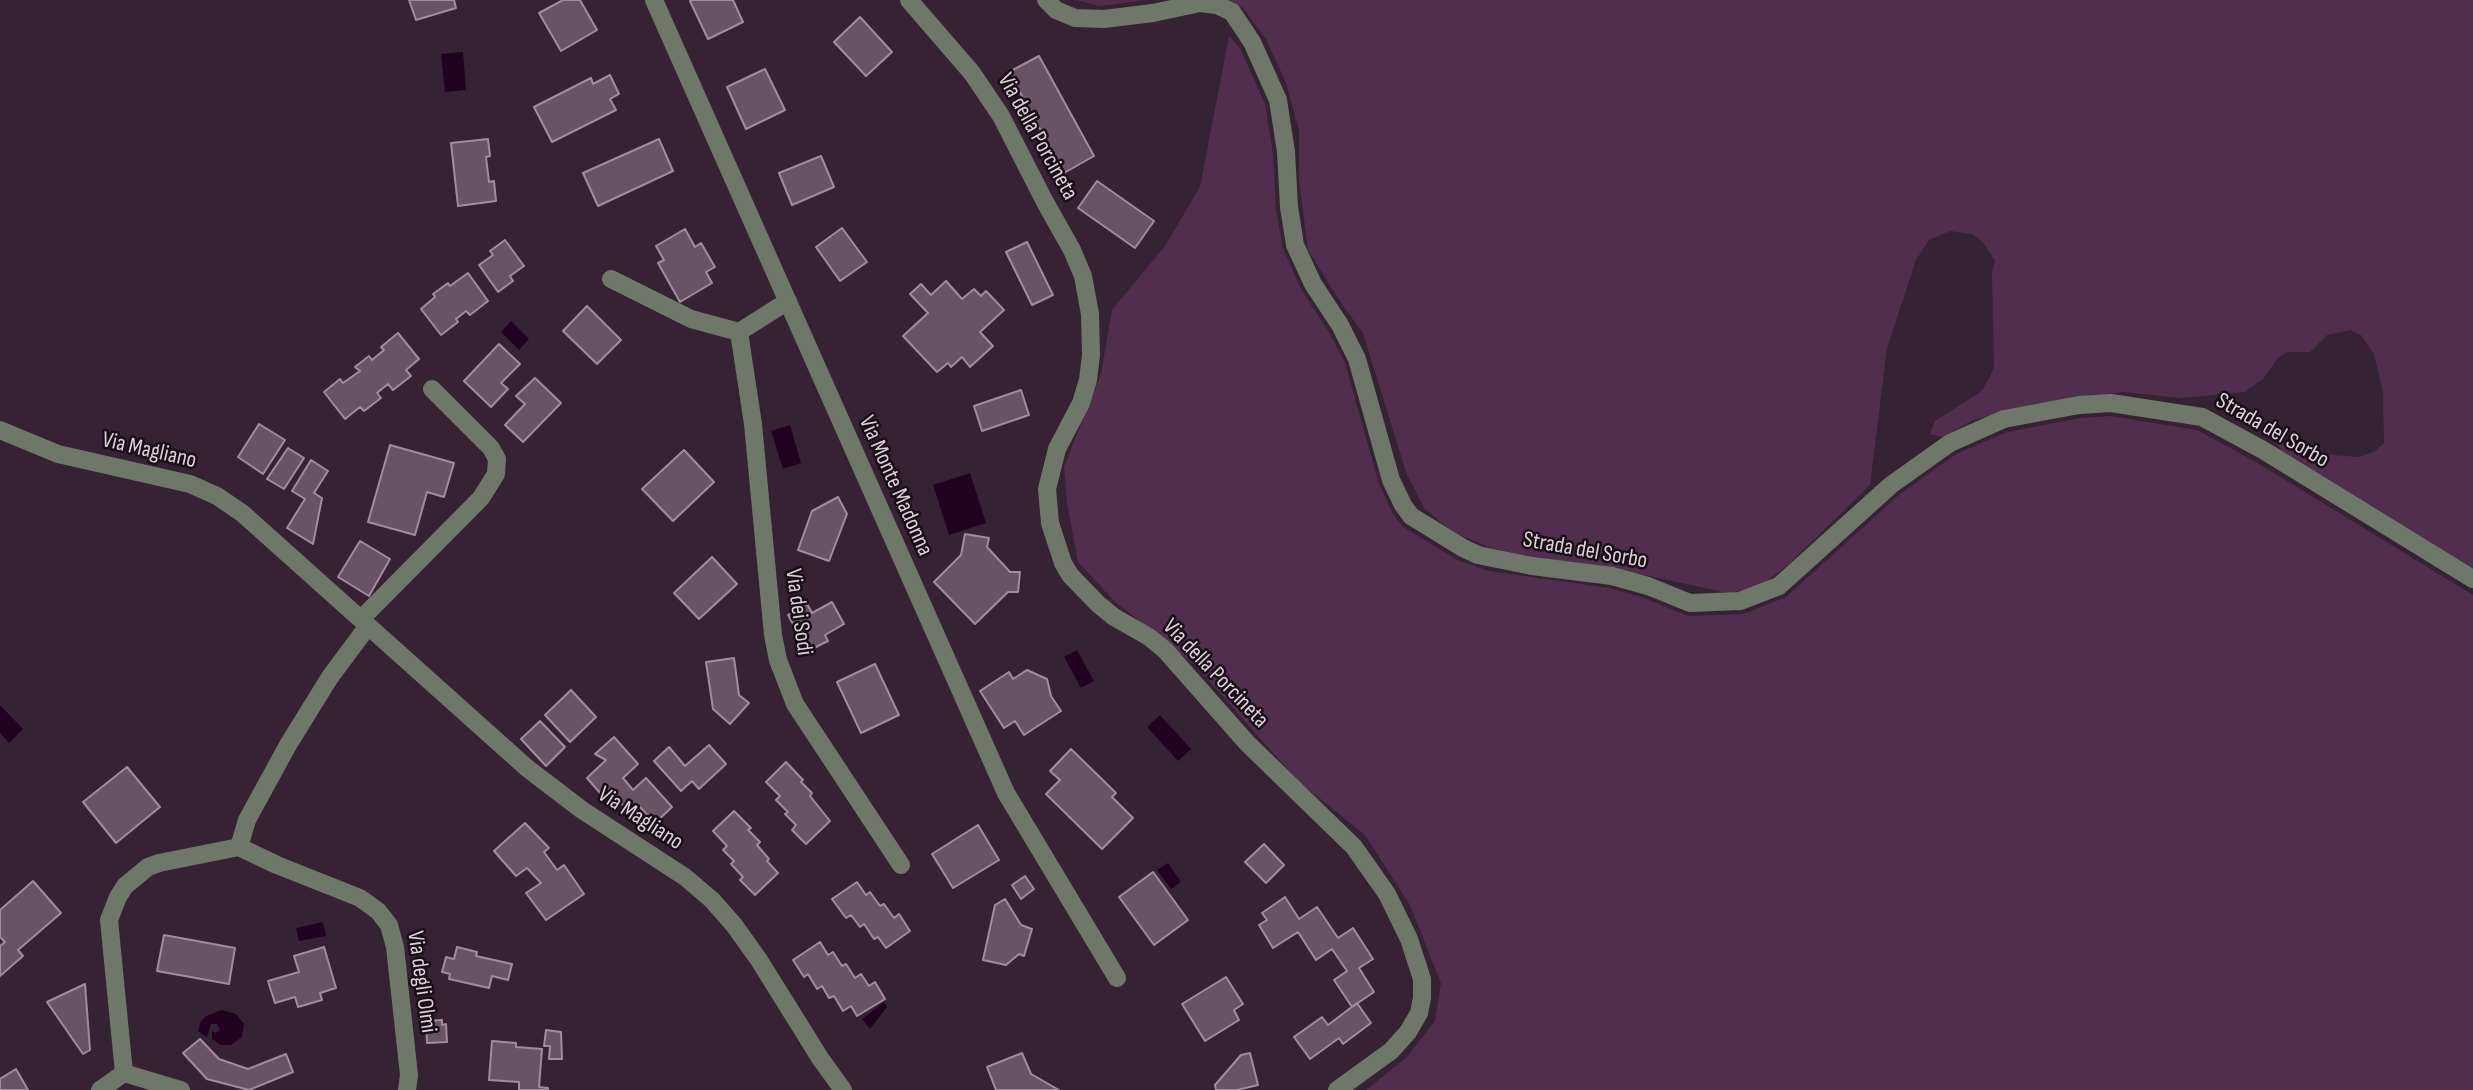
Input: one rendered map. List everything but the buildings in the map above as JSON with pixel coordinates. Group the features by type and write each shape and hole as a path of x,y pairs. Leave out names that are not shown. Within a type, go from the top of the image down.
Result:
{"street":[{"name":"Via Monte Madonna","path":"654,0 1006,793 1117,978"},
{"name":"Via della Porcineta","path":"909,0 972,73 1002,116 1083,276 1090,314 1091,355 1088,380 1081,403 1057,449 1047,489 1050,523 1063,563 1070,575 1098,604 1165,650 1262,758 1345,838 1377,878 1404,925 1422,979 1419,1013 1400,1043 1337,1090"},
{"name":"Strada del Sorbo","path":"1046,0 1056,10 1075,18 1104,19 1153,13 1200,3 1217,5 1232,12 1252,42 1278,100 1295,245 1357,359 1391,480 1411,516 1471,552 1492,559 1532,566 1612,576 1648,586 1690,603 1740,601 1779,586 1882,492 1913,467 1950,443 2004,419 2079,405 2111,403 2202,417 2263,450 2473,579"},
{"path":"611,279 691,319 739,332 788,301"},
{"name":"Via dei Sodi","path":"739,332 753,424 774,643 781,670 795,704 901,865"},
{"path":"124,1073 109,920 118,897 125,886 148,867 239,847 247,820 288,745 365,623 481,498 496,474 496,460 491,448 432,389"},
{"name":"Via Magliano","path":"0,430 58,454 177,480 217,496 253,522 537,777 582,810 685,877 712,900 759,960 843,1090"},
{"name":"Via degli Olmi","path":"239,847 360,898 378,911 389,925 396,947 409,1075 407,1090"},
{"path":"100,1090 124,1073"},
{"path":"124,1073 181,1090"}],"shaded area":[{"path":"1076,0 1147,0 1100,6"},
{"path":"1226,0 2473,0 2473,568 2380,515 2283,454 2277,443 2331,455 2359,457 2374,452 2384,443 2383,392 2374,354 2361,335 2351,330 2327,335 2310,352 2287,352 2277,359 2264,378 2245,392 2180,398 2124,392 2033,404 1973,420 1942,437 1930,434 1935,421 1982,391 1994,368 1992,273 1995,261 1982,241 1972,234 1950,231 1929,240 1916,260 1887,348 1870,485 1789,564 1759,587 1728,593 1608,567 1547,562 1492,548 1454,533 1424,508 1406,472 1363,333 1308,250 1299,179 1299,130 1286,83 1266,39 1243,8"},
{"path":"1229,36 1240,48 1265,104 1283,249 1302,291 1329,332 1345,363 1379,484 1402,526 1457,560 1489,571 1609,588 1644,598 1688,616 1743,614 1786,597 1899,495 1956,454 2007,432 2081,418 2111,416 2197,430 2256,462 2473,595 2473,1090 1366,1090 1407,1057 1435,1021 1441,983 1410,905 1365,835 1297,780 1197,667 1113,600 1078,562 1067,502 1064,467 1101,374 1112,310 1165,246 1200,187"},
{"path":"463,52 466,90 445,92 441,54"},
{"path":"511,321 529,339 519,350 501,332"},
{"path":"790,425 801,463 783,469 771,431"},
{"path":"970,473 986,523 949,535 933,485"},
{"path":"1077,650 1094,681 1081,688 1064,657"},
{"path":"0,705 23,729 9,743 0,733"},
{"path":"1160,715 1191,749 1178,761 1147,727"},
{"path":"1168,863 1181,882 1171,889 1157,870"},
{"path":"323,922 326,936 299,941 296,928"},
{"path":"884,1002 887,1007 870,1029 862,1019"},
{"path":"222,1010 236,1014 244,1024 242,1037 231,1045 221,1045 212,1039 212,1031 216,1033 220,1030 217,1024 211,1024 207,1037 198,1031 206,1016"}]}
